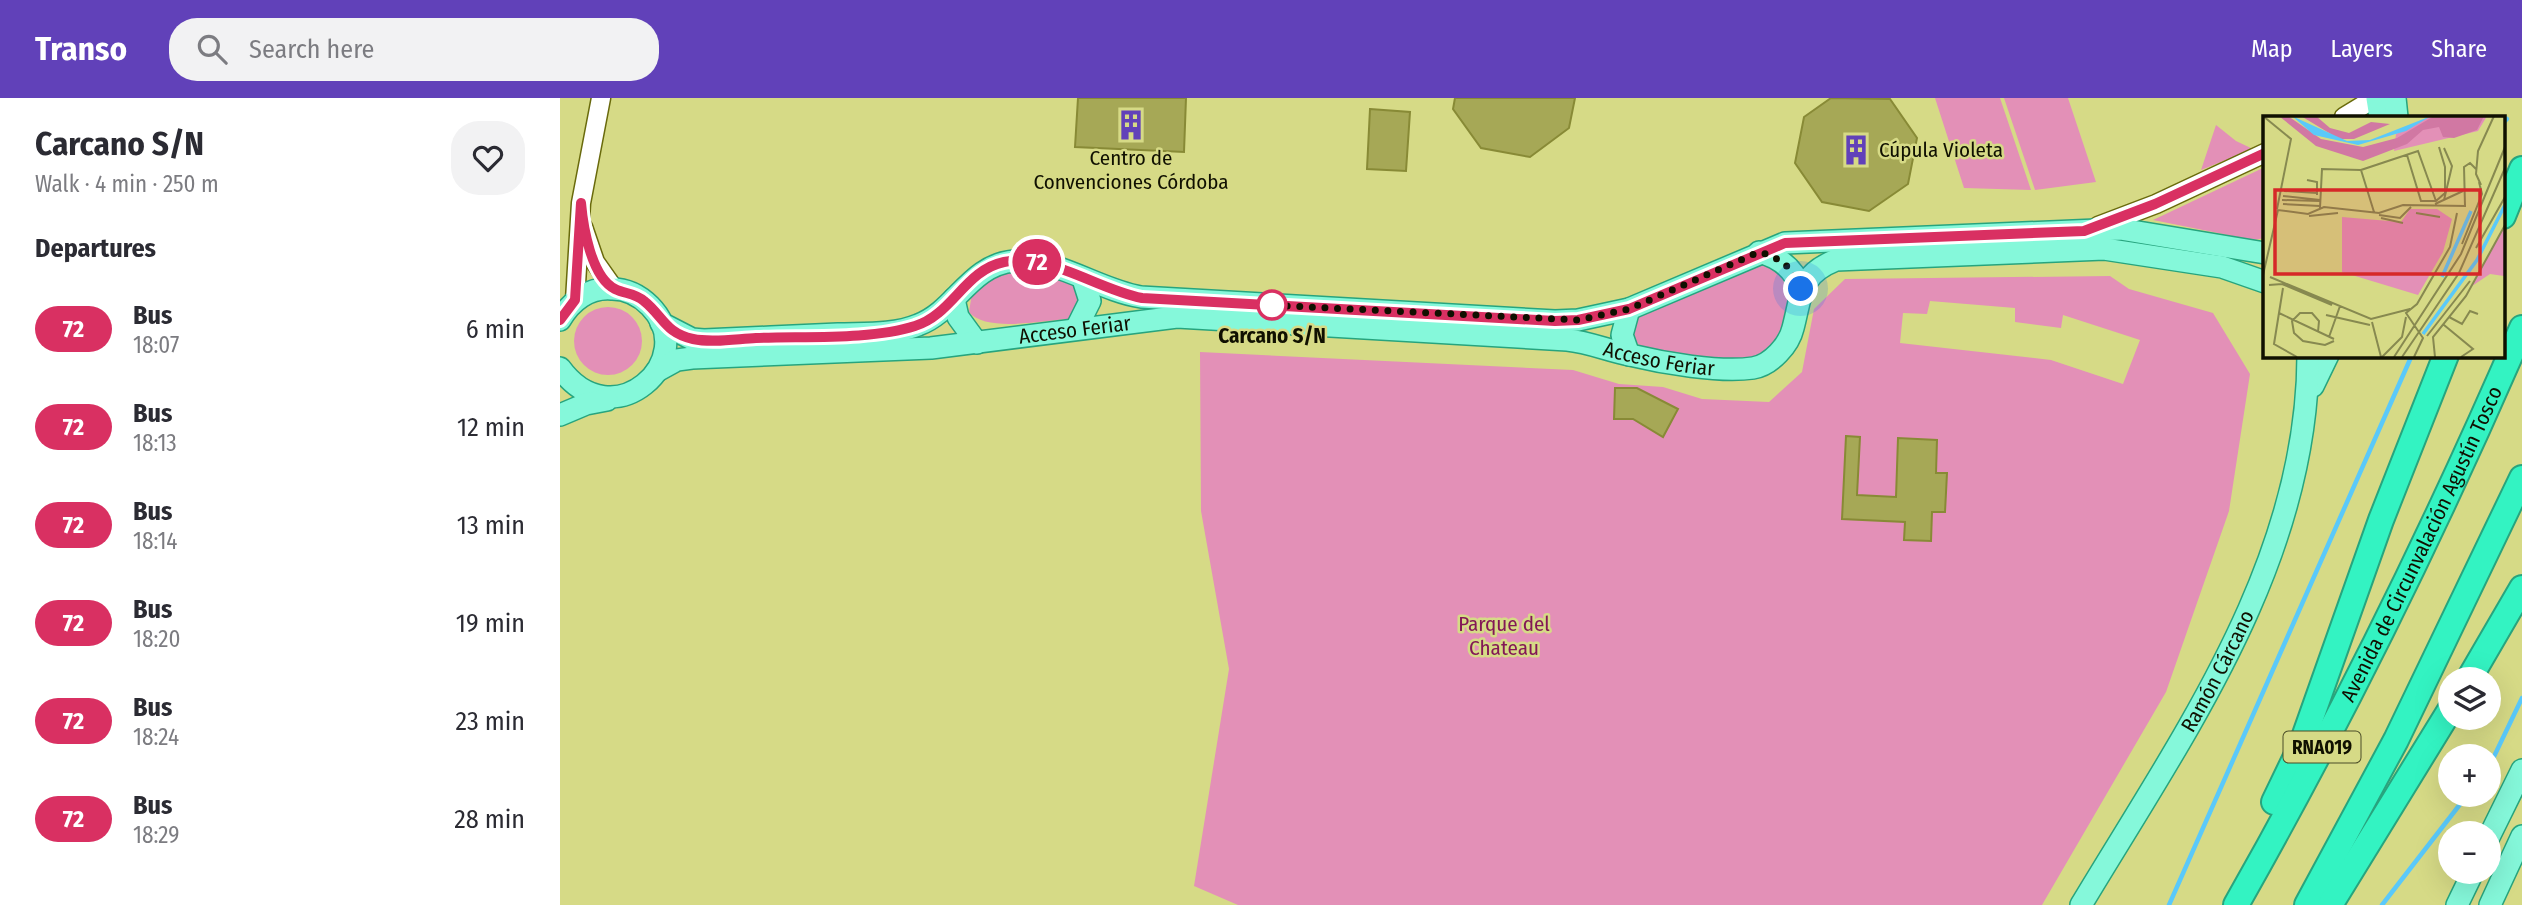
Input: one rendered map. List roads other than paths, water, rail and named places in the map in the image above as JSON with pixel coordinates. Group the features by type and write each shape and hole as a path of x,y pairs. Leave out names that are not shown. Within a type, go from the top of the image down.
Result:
{"highway":[{"path":"2504,214 2522,169"},
{"name":"Avenida de Circunvalación Agustín Tosco","path":"2236,904 2404,587 2522,328"},
{"path":"2236,904 2274,802 2301,746 2381,520 2445,357"},
{"name":"RNA019","path":"2307,905 2396,740 2522,478"},
{"path":"2476,667 2522,588"},
{"path":"2330,905 2438,730"}],"main road":[{"path":"2376,98 2380,116"},
{"path":"2395,98 2397,116"},
{"name":"Acceso Feriar","path":"661,323 684,336 704,340 876,332 926,322 974,278 1006,262 1038,262 1113,291 1142,298 1555,321 1578,320 1629,309 1785,243 2084,231 2148,232 2263,253"},
{"path":"1759,252 1779,259 1790,269 1801,289 1815,271 1836,260 2104,249 2210,265 2263,281"},
{"path":"1076,329 1090,301 1083,279"},
{"path":"560,320 575,300 600,289 614,289 642,299 661,323 664,339 657,371"},
{"name":"Acceso Feriar","path":"621,397 635,392 657,371 677,360 977,343 1147,319 1216,319 1567,340 1629,355 1713,367 1761,365 1776,354 1792,333 1801,289"},
{"path":"954,299 958,317 977,343"},
{"path":"1629,309 1622,335 1629,355"},
{"name":"Ramón Cárcano","path":"2304,415 2308,357"},
{"name":"Ramón Cárcano","path":"2081,905 2220,673 2246,621 2278,537 2304,415 2317,373 2327,357"},
{"path":"560,368 571,383 586,393 603,398 621,397"},
{"path":"560,415 586,404 621,397"},
{"path":"2497,821 2522,769"},
{"path":"2490,905 2522,836"},
{"path":"2457,905 2467,884"}],"street":[{"path":"575,300 581,203 601,98"},
{"path":"2346,116 2376,98"},
{"path":"2084,231 2155,204 2263,154"},
{"path":"581,203 589,250 614,289"}],"waterway":[{"path":"2504,122 2507,119"},
{"path":"2169,905 2411,357"},
{"path":"2500,744 2522,698"},
{"path":"2382,905 2458,807"}],"place":[{"name":"Centro de Convenciones Córdoba","path":"1131,125"},
{"name":"Cúpula Violeta","path":"1856,150"},
{"name":"Carcano S/N","path":"1272,305"}],"park label":[{"name":"Parque del Chateau","path":"1504,636"}]}
